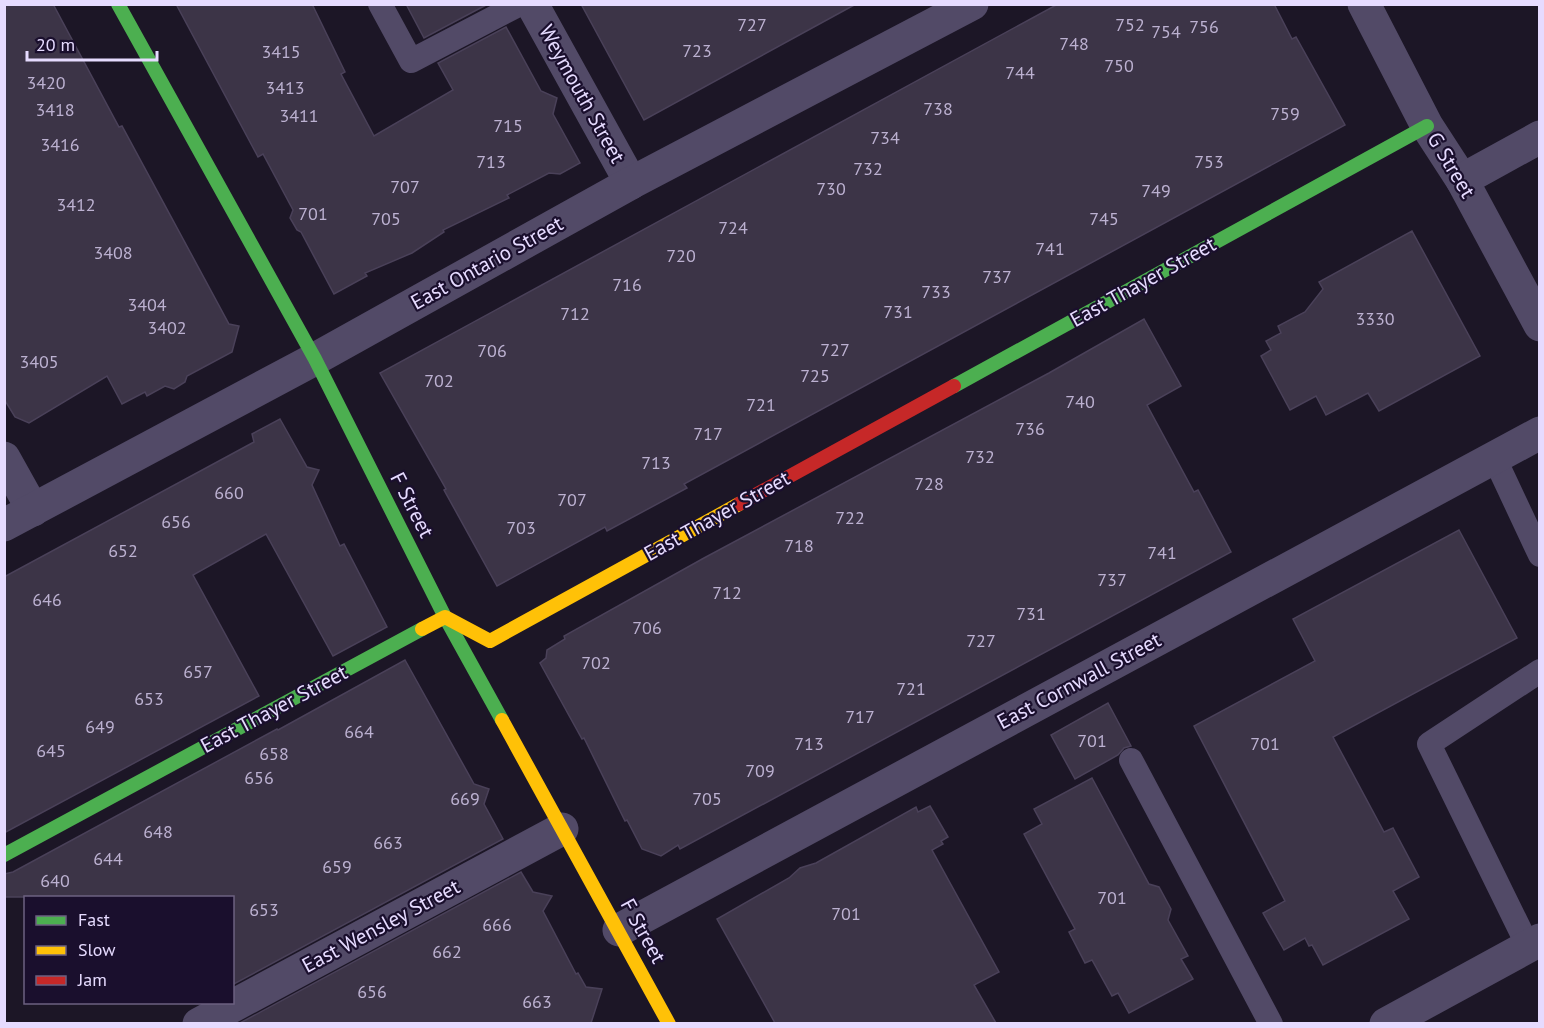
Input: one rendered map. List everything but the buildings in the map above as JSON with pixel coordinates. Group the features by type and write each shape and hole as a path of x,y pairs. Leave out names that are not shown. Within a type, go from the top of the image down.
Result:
{"street":[{"name":"F Street","path":"118,4 315,359 445,617 669,1023"},
{"name":"Weymouth Street","path":"532,4 631,183"},
{"name":"G Street","path":"1364,4 1427,126 1462,180 1539,325"},
{"name":"East Ontario Street","path":"4,525 315,359 631,183 956,8"},
{"name":"East Thayer Street","path":"4,855 445,617 490,641 1427,126"},
{"path":"1462,180 1539,137"},
{"name":"East Cornwall Street","path":"619,930 1539,433"},
{"path":"4,458 33,510"},
{"name":"East Wensley Street","path":"199,1023 562,829"},
{"path":"1386,1023 1534,943"}],"lane":[{"path":"380,4 411,61 520,4"},
{"path":"1494,457 1539,555"},
{"path":"1534,943 1429,744 1539,671"},
{"path":"1131,760 1271,1023"}],"traffic: fast":[{"path":"118,4 315,359 445,617 502,720"},
{"path":"954,386 1427,126"},
{"path":"4,855 422,629"}],"traffic: slow":[{"path":"422,629 445,617 490,641 739,504"},
{"path":"502,720 669,1024"}],"traffic: jam":[{"path":"739,504 954,386"}]}
